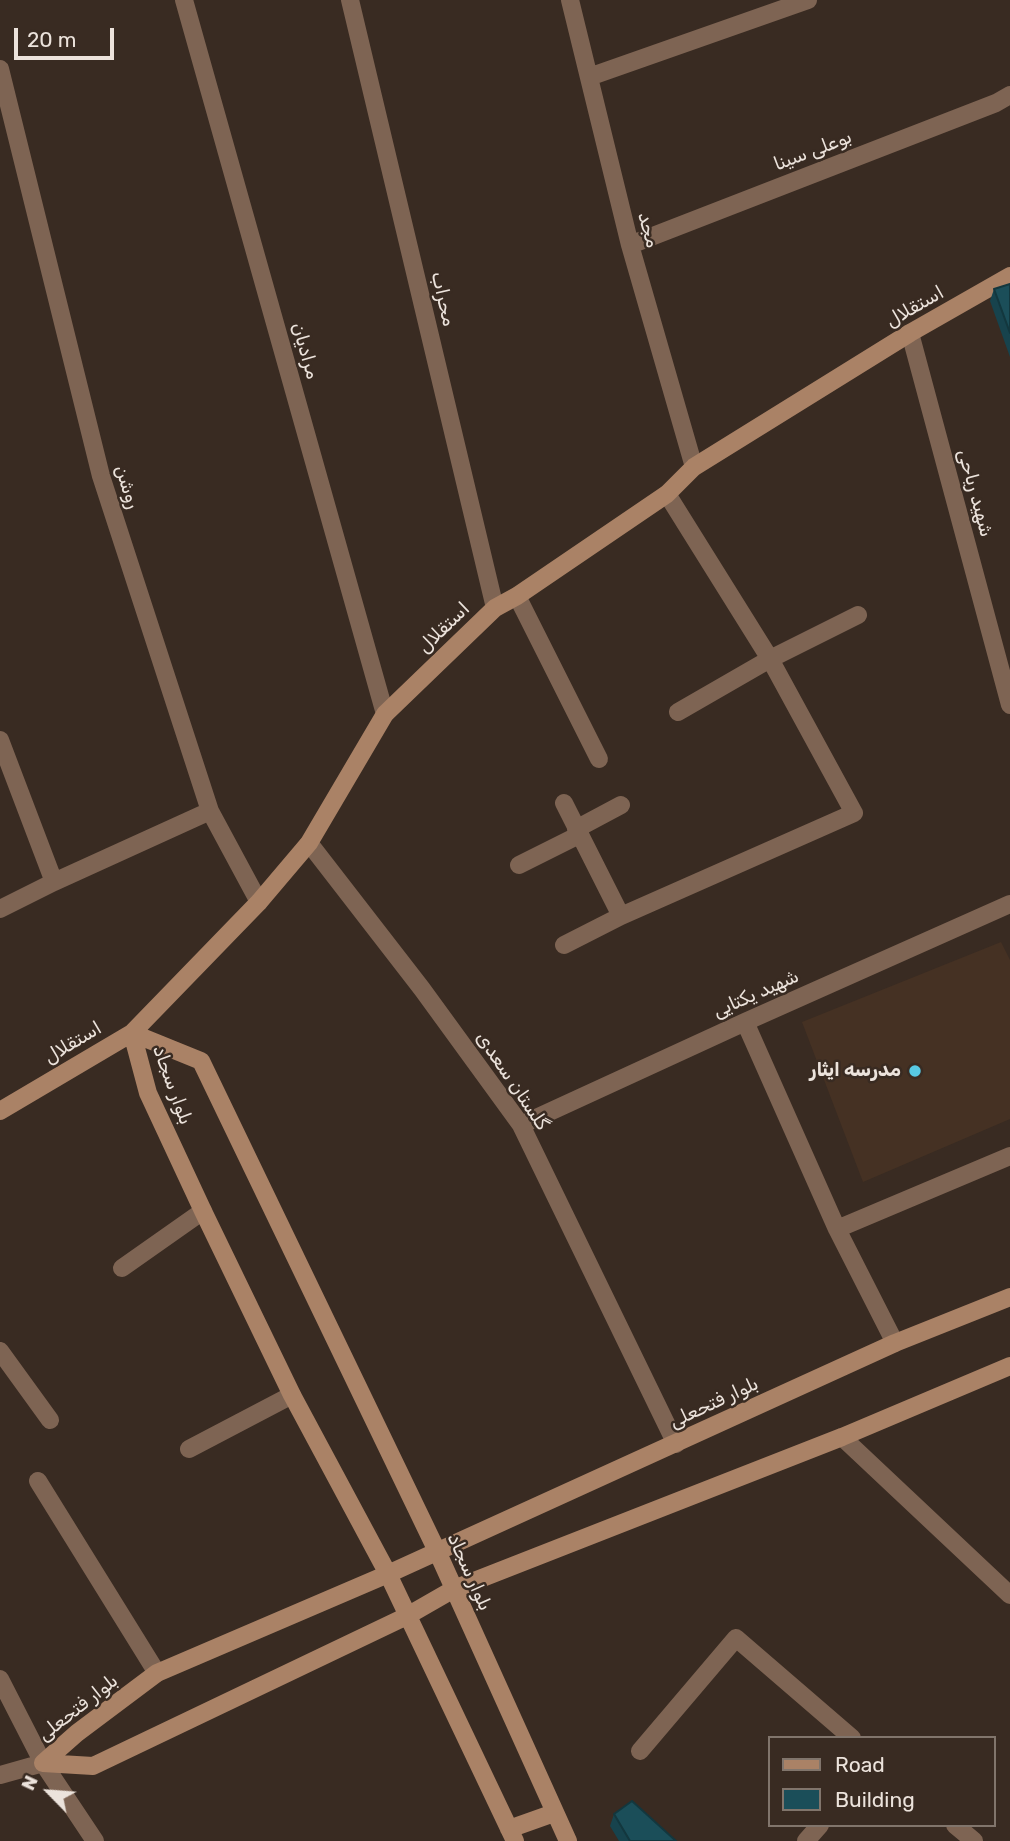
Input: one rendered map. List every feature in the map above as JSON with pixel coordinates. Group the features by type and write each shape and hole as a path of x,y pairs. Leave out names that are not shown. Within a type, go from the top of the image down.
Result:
{"street":[{"name":"مرادیان","path":"184,0 385,714"},
{"name":"محراب","path":"350,0 495,608"},
{"name":"مجد","path":"570,0 630,245 694,467"},
{"path":"589,78 808,0"},
{"name":"روشن","path":"0,69 101,476 210,811 259,902"},
{"name":"بوعلی سینا","path":"630,245 996,103 1010,95"},
{"name":"استقلال","path":"0,1111 132,1033 259,902 309,843 385,714 495,608 517,596 667,494 694,467 910,333 1010,276"},
{"name":"شهید ریاحی","path":"910,333 1010,705"},
{"path":"564,945 621,916 854,814 770,659 667,494"},
{"path":"517,596 598,759"},
{"path":"678,712 770,659 858,615"},
{"path":"0,740 54,882"},
{"path":"564,803 621,916"},
{"path":"519,865 621,805"},
{"path":"0,909 210,811"},
{"name":"گلستان سعدی","path":"309,843 422,989 521,1125 676,1444"},
{"name":"شهید یکتایی","path":"521,1125 1010,904"},
{"path":"745,1022 837,1229 895,1343"},
{"name":"بلوار سجاد","path":"132,1033 148,1093 203,1211 292,1395 388,1574 512,1835"},
{"name":"بلوار سجاد","path":"132,1033 201,1061 437,1551 568,1841"},
{"path":"837,1229 1010,1156"},
{"path":"122,1268 203,1211"},
{"name":"بلوار فتحعلی","path":"43,1763 157,1673 388,1574 895,1343 1010,1297"},
{"path":"0,1351 50,1420"},
{"path":"454,1589 842,1437 1010,1366"},
{"path":"189,1449 292,1395"},
{"path":"842,1437 1010,1595"},
{"path":"38,1482 157,1673"},
{"name":"بلوار فتحعلی","path":"43,1763 93,1766 407,1616 454,1589"},
{"path":"639,1751 736,1638 850,1736"},
{"path":"0,1679 43,1763 95,1841"},
{"path":"0,1775 43,1763"},
{"path":"512,1835 554,1813"},
{"path":"806,1841 818,1827"},
{"path":"957,1827 974,1841"}],"shaded area":[{"name":"مدرسه ایثار","path":"1001,942 1010,960 1010,1119 863,1182 802,1022"}],"building":[{"path":"1010,284 1010,333 994,289"},
{"path":"632,1801 676,1841 630,1841 614,1814"}],"place":[{"name":"مدرسه ایثار","path":"915,1071"}]}
